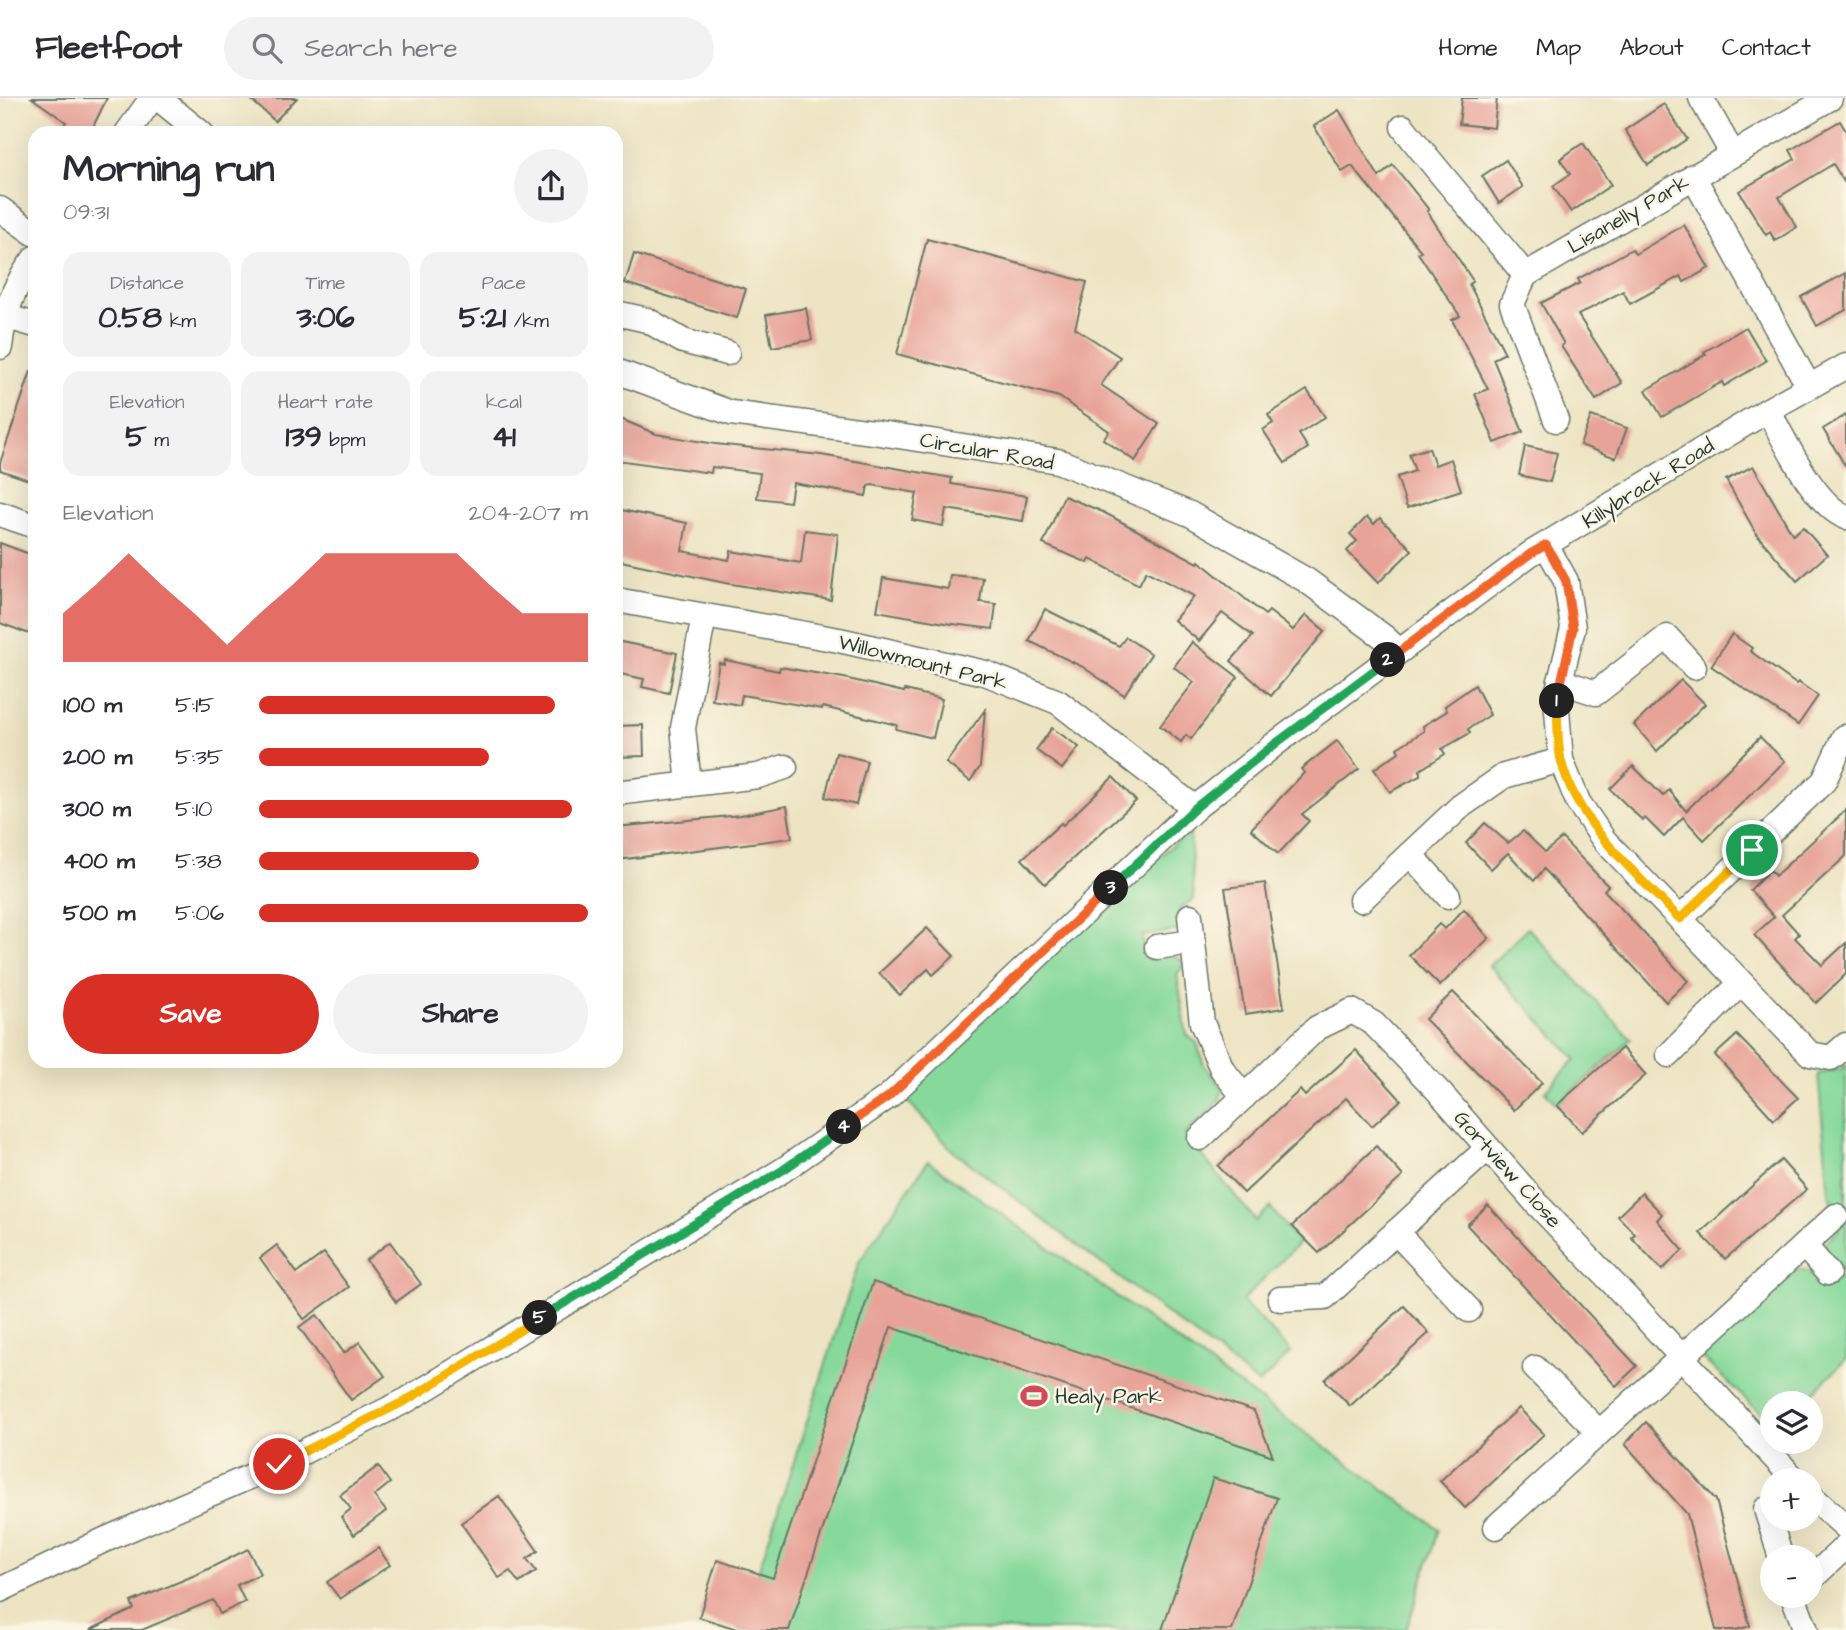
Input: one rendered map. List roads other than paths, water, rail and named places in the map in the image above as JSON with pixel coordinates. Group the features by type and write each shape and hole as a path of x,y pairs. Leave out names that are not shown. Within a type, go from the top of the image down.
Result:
{"street":[{"path":"132,126 152,98"},
{"path":"158,98 192,126"},
{"path":"1701,98 1732,153"},
{"name":"Lisanelly Park","path":"1525,275 1830,98"},
{"path":"1403,127 1452,190 1493,234 1525,275 1512,304 1556,420"},
{"path":"1693,176 1809,387"},
{"path":"0,209 28,229"},
{"path":"0,347 4,316 20,277 28,267"},
{"path":"623,315 647,320 683,341 727,354"},
{"path":"4,316 28,323"},
{"name":"Killybrack Road","path":"0,1590 102,1541 279,1464 407,1400 783,1170 888,1097 1195,808 1275,744 1530,554 1846,366"},
{"name":"Circular Road","path":"623,374 730,413 1058,461 1190,514 1306,580 1399,651"},
{"path":"1768,410 1801,471 1835,513 1846,517"},
{"path":"0,514 28,524"},
{"path":"1546,545 1566,581 1573,628 1556,698 1561,760 1578,802 1604,840 1810,1055 1831,1058 1846,1045"},
{"name":"Willowmount Park","path":"623,601 839,640 985,673 1058,702 1195,808"},
{"path":"689,784 682,728 704,616"},
{"path":"1560,681 1596,693 1667,637 1694,667"},
{"path":"1680,919 1824,781 1844,737"},
{"path":"1362,900 1461,806 1504,776 1561,760"},
{"path":"623,792 758,776 785,767"},
{"path":"1410,854 1448,896"},
{"path":"1190,916 1202,1023 1222,1069 1244,1097"},
{"path":"1157,947 1193,942"},
{"path":"1669,1055 1741,983"},
{"name":"Gortview Close","path":"1200,1139 1317,1028 1352,1011 1374,1024 1440,1093 1539,1206 1784,1468"},
{"path":"1280,1299 1325,1297 1488,1147"},
{"path":"1496,1527 1836,1216"},
{"path":"1396,1232 1469,1310"},
{"path":"1804,1245 1828,1273"},
{"path":"1535,1368 1599,1432"},
{"path":"1823,1507 1846,1527"},
{"path":"1823,1568 1846,1546"},
{"path":"1797,1608 1805,1630"}],"place":[{"name":"Healy Park","path":"1034,1396"}]}
